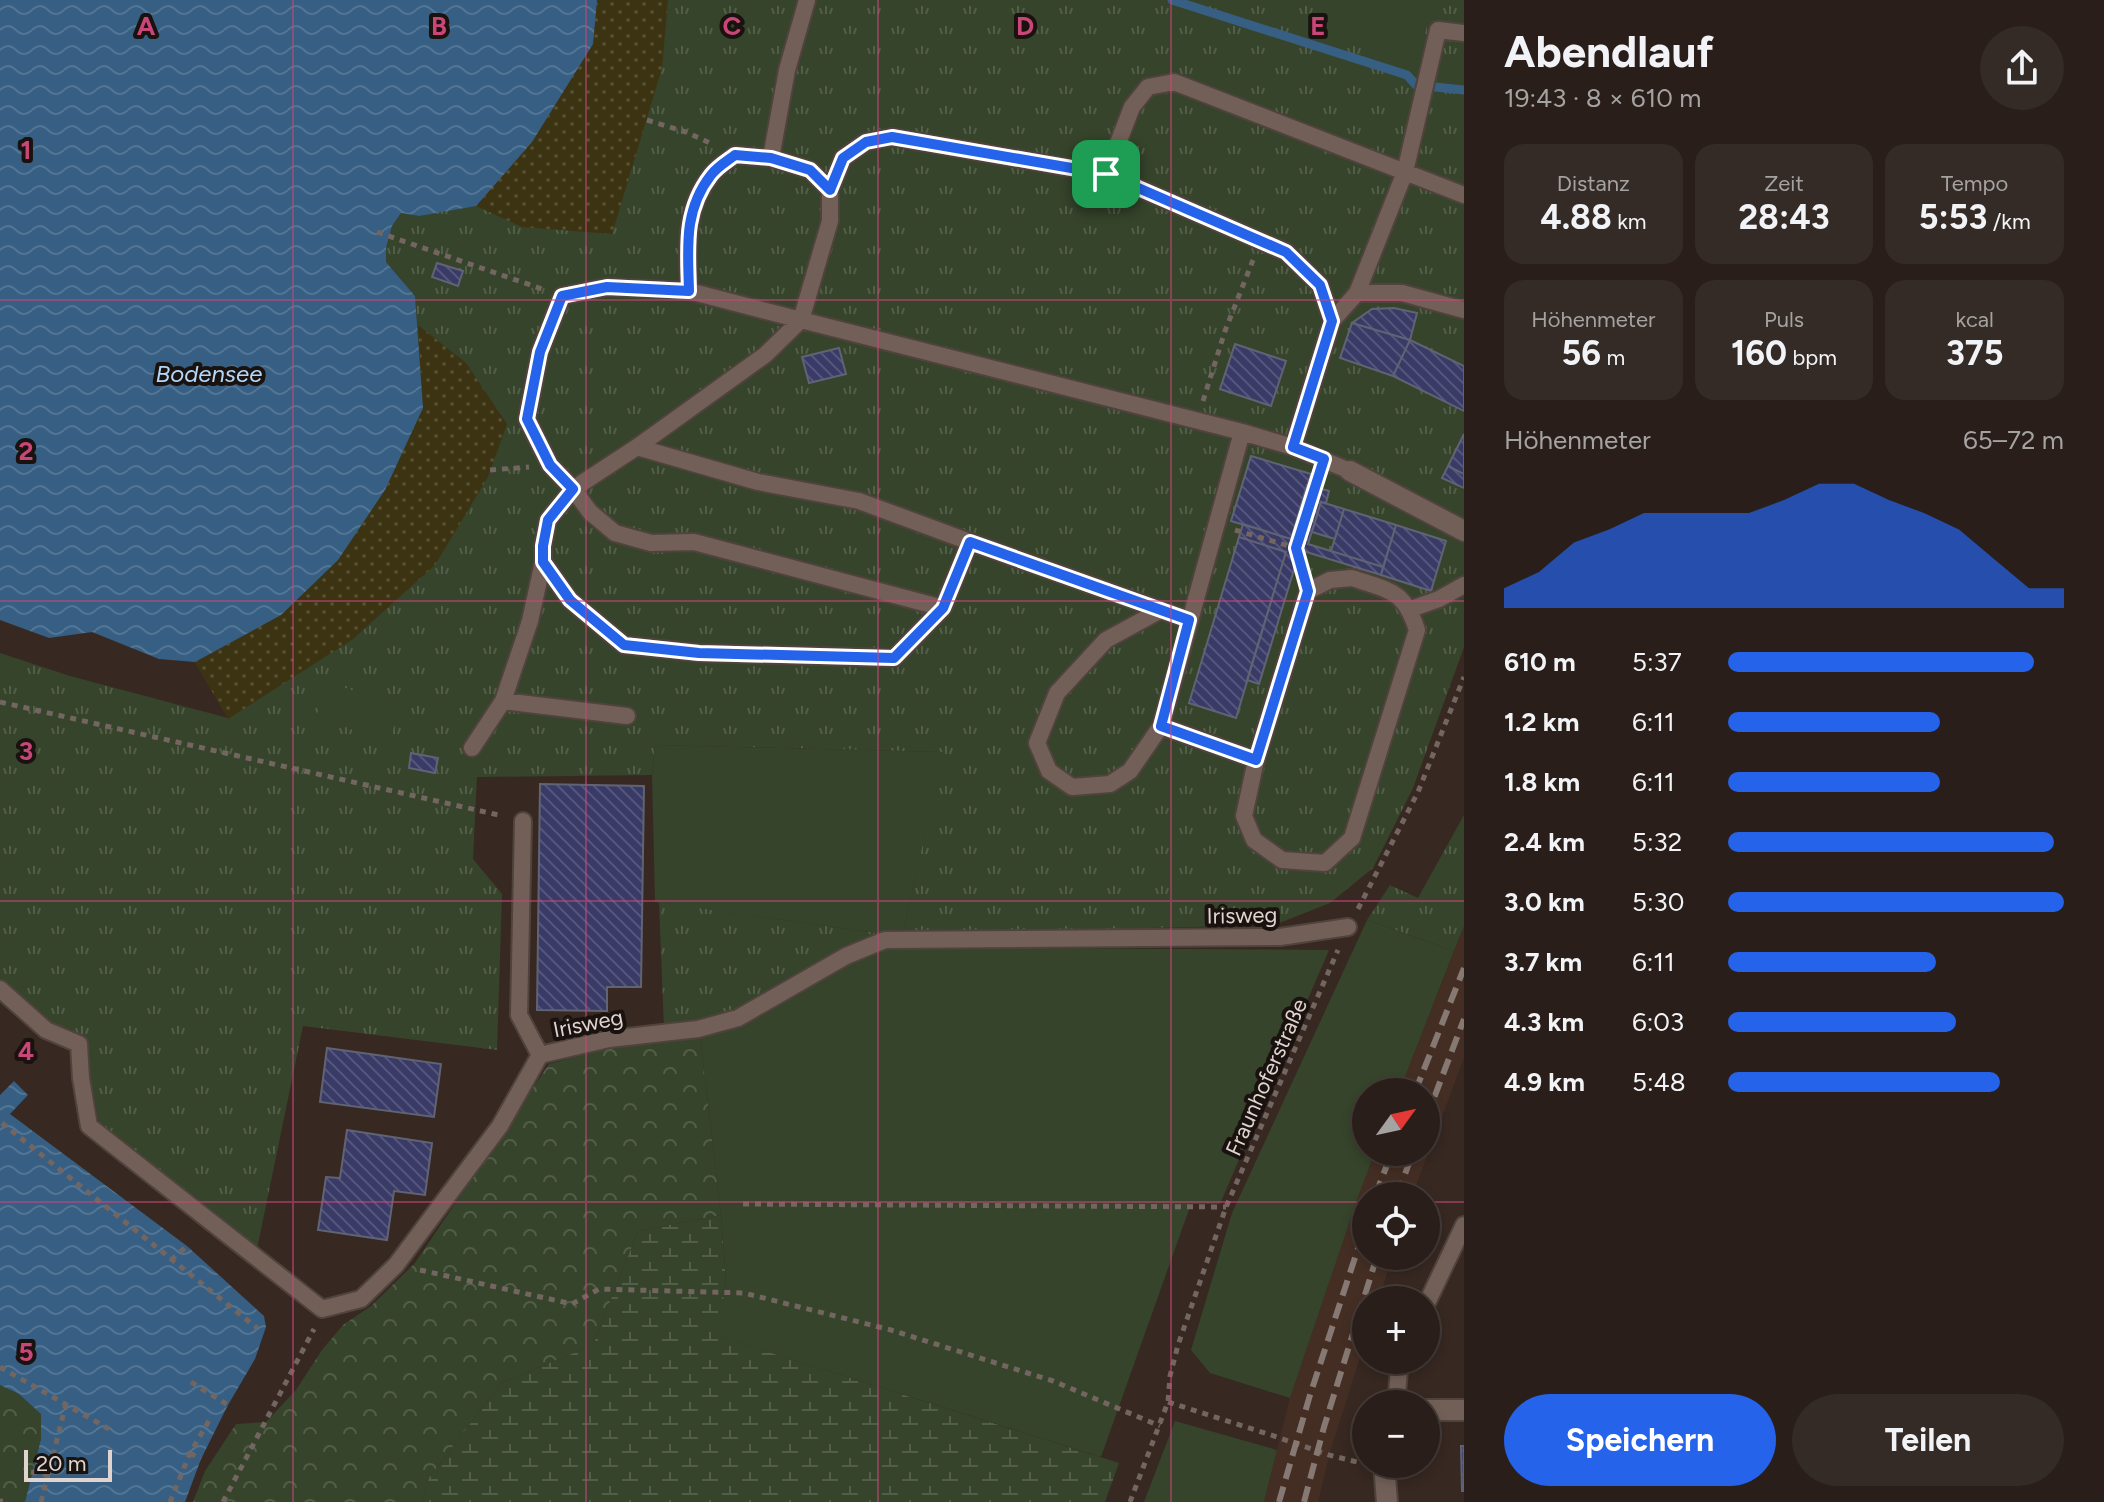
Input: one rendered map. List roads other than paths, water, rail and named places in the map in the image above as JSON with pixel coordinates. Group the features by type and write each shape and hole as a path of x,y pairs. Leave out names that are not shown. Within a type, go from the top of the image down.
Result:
{"street":[{"path":"1350,471 1464,531"},
{"path":"1440,1410 1464,1410"},
{"path":"1385,1478 1387,1502"}],"lane":[{"path":"771,158 787,70 807,0"},
{"path":"1293,447 1332,321 1357,293 1405,172 1438,30 1464,33"},
{"path":"1106,174 1132,107 1148,87 1174,82 1464,195"},
{"path":"472,748 503,701 530,621 543,562 548,520 573,489 765,355 801,320 830,221 830,190 843,158 866,142 892,137 1106,174 1286,252 1320,285 1332,321"},
{"path":"689,291 687,231 697,196 712,173 735,155 771,158 810,170 830,190"},
{"path":"943,608 694,542 651,543 615,533 590,512 550,465 527,419 540,352 562,296 607,287 689,291 1242,432 1293,447 1350,471"},
{"path":"1357,293 1402,293 1464,310"},
{"path":"1161,610 1106,640 1057,693 1037,743 1049,771 1072,787 1110,784 1130,771 1161,726 1242,432"},
{"path":"637,447 758,482 859,501 1189,620"},
{"path":"543,562 570,600 624,645 684,652 894,658 943,608 970,542"},
{"path":"1352,578 1394,592 1411,609 1417,630 1352,838 1325,863 1282,860 1254,840 1244,816 1256,760 1308,591 1330,580 1352,578"},
{"path":"1411,609 1439,599 1464,585"},
{"path":"503,701 627,716"},
{"path":"1161,726 1256,760"},
{"path":"523,821 519,1015 540,1055"},
{"name":"Irisweg","path":"0,989 46,1030 79,1044 89,1126 322,1309 361,1299 396,1265 500,1126 540,1055 609,1039 698,1029 738,1018 846,956 885,940 1280,937 1348,927"},
{"path":"1435,1286 1464,1225"}],"water":[{"name":"Bodensee","path":"0,0 597,0 593,44 532,142 476,206 419,216 401,213 392,226 386,262 415,296 423,408 385,490 338,560 281,615 195,662 159,659 92,632 49,638 0,620"},
{"path":"14,1081 28,1095 10,1114 187,1246 264,1316 266,1327 255,1359 201,1459 185,1502 25,1502 41,1439 41,1414 19,1394 0,1385 0,1095"}],"waterway":[{"path":"1172,0 1407,75 1416,85 1464,90"}],"railway":[{"path":"1421,1078 1464,968"},
{"path":"1440,1082 1464,1019"},
{"path":"1380,1182 1387,1166"},
{"path":"1402,1182 1408,1166"},
{"path":"1279,1502 1352,1267"},
{"path":"1304,1502 1373,1270"}]}
